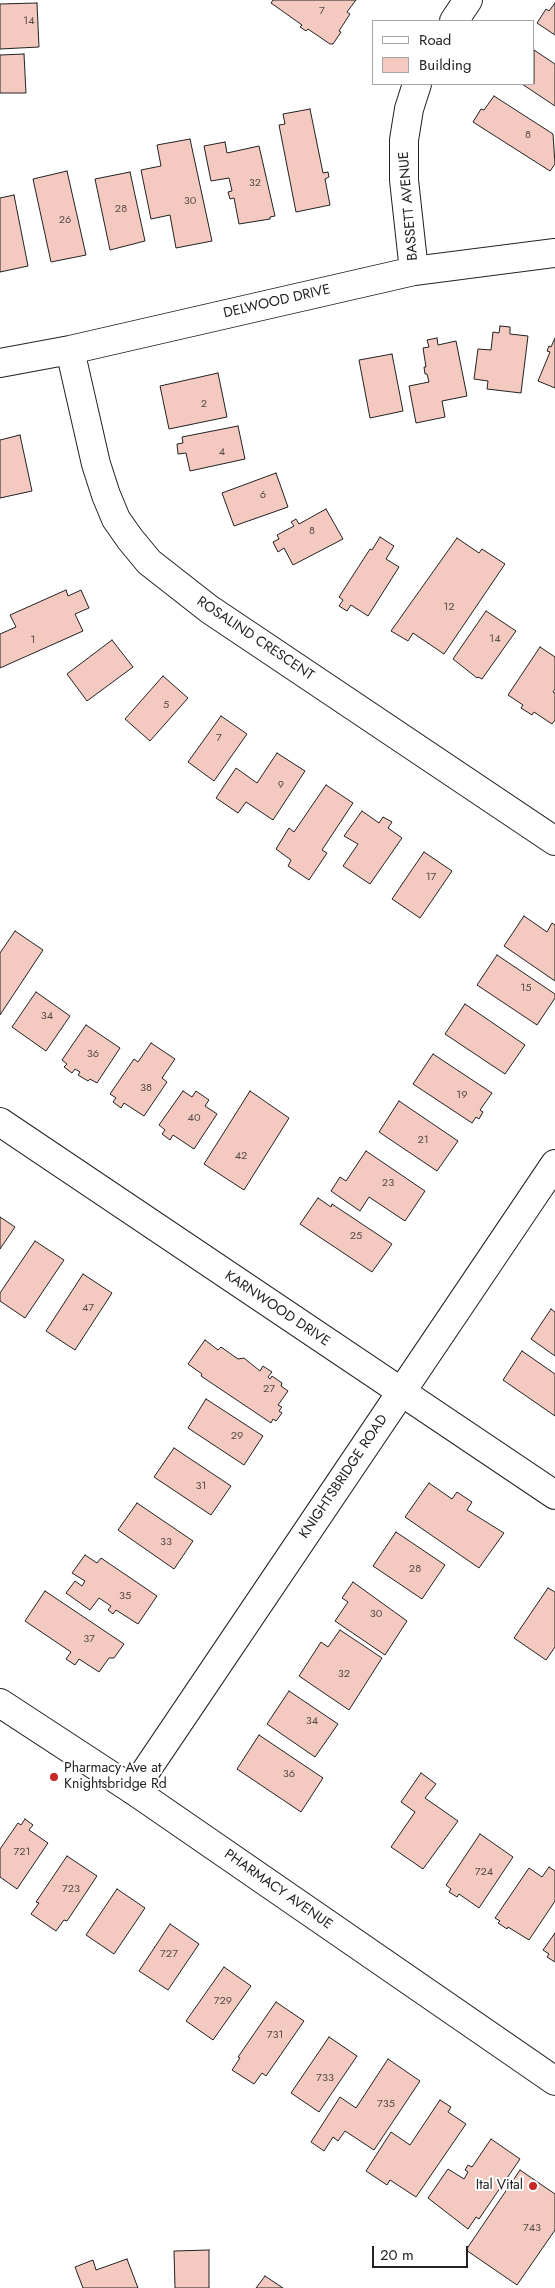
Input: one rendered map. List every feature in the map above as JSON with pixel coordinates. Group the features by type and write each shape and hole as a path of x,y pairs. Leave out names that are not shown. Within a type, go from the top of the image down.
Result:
{"street":[{"path":"455,20 468,0"},
{"name":"BASSETT AVENUE","path":"414,271 405,190 404,140 408,109 417,85"},
{"name":"DELWOOD DRIVE","path":"0,363 70,350 414,271 555,253"},
{"name":"ROSALIND CRESCENT","path":"70,350 96,464 106,495 116,519 149,562 209,609 555,841"},
{"name":"KARNWOOD DRIVE","path":"0,1122 403,1391 555,1495"},
{"name":"KNIGHTSBRIDGE ROAD","path":"133,1790 555,1164"},
{"name":"PHARMACY AVENUE","path":"0,1703 133,1790 555,2080"}],"building":[{"path":"273,0 356,0 347,12 350,14 339,31 341,32 333,44 330,44 308,29 306,31 300,27 302,25 271,3"},
{"path":"37,3 39,47 0,49 0,4"},
{"path":"555,3 555,35 537,23 546,9 549,11"},
{"path":"535,51 555,64 555,106 524,85 535,85"},
{"path":"24,54 26,93 0,93 0,55"},
{"path":"494,96 553,134 555,164 550,171 473,122 481,109 484,110"},
{"path":"310,109 323,173 328,172 329,177 325,179 330,205 296,212 279,125 285,124 283,114"},
{"path":"190,139 212,241 176,248 170,215 151,219 141,170 161,166 157,145"},
{"path":"225,142 227,153 259,146 275,216 270,217 270,219 239,224 234,198 230,199 228,192 232,191 229,178 211,181 204,146"},
{"path":"67,171 86,255 51,262 33,179"},
{"path":"130,172 145,241 110,250 95,179"},
{"path":"14,195 28,266 0,272 0,198"},
{"path":"500,326 510,327 510,334 528,336 521,393 487,389 488,381 474,379 478,349 491,350 493,332 499,333"},
{"path":"437,338 438,345 456,341 467,396 442,401 445,417 416,423 409,386 429,382 427,374 425,374 424,367 426,367 423,348 429,347 427,340"},
{"path":"555,338 555,388 538,381 550,352 547,351"},
{"path":"392,354 403,411 370,418 359,360"},
{"path":"218,373 227,417 169,429 160,386"},
{"path":"238,426 245,459 190,471 186,453 178,454 177,444 183,443 182,437"},
{"path":"20,435 32,491 0,498 0,440"},
{"path":"276,473 288,507 234,526 222,493"},
{"path":"326,509 343,539 293,565 284,548 278,552 273,542 279,539 277,535 294,526 291,522 296,519 299,524"},
{"path":"380,537 394,546 386,559 399,567 368,616 351,605 347,611 339,606 343,600 339,597"},
{"path":"457,538 479,553 482,549 505,564 444,654 413,633 408,641 391,631"},
{"path":"66,590 68,596 81,590 89,608 75,614 83,631 0,668 0,634 16,627 10,615"},
{"path":"486,611 516,631 482,679 477,678 453,659"},
{"path":"112,640 133,667 87,701 67,674"},
{"path":"540,647 555,657 555,689 553,692 555,693 555,720 552,724 534,712 532,715 521,708 523,705 508,695"},
{"path":"163,676 188,698 150,741 125,719"},
{"path":"221,716 247,734 214,781 188,762"},
{"path":"277,753 305,771 273,820 246,802 238,813 216,798 236,768 257,783"},
{"path":"326,785 353,803 322,850 327,853 309,880 288,866 291,860 276,849 289,828 294,832"},
{"path":"362,811 379,823 383,817 392,822 388,828 402,838 370,884 343,866 358,844 344,836"},
{"path":"424,852 452,871 420,918 392,899"},
{"path":"524,916 547,932 552,923 555,925 555,981 504,946"},
{"path":"15,931 43,950 0,1015 0,953"},
{"path":"497,955 555,994 555,998 537,1025 477,985"},
{"path":"36,992 70,1016 46,1051 12,1027"},
{"path":"465,1004 525,1045 505,1074 445,1034"},
{"path":"86,1025 120,1048 97,1083 90,1079 88,1081 78,1075 80,1072 75,1069 72,1073 64,1067 67,1064 62,1060"},
{"path":"151,1043 175,1059 162,1078 167,1082 144,1116 124,1103 121,1108 113,1102 116,1098 110,1094 134,1059 138,1062"},
{"path":"433,1054 492,1093 480,1110 483,1112 479,1119 476,1117 472,1123 413,1084"},
{"path":"183,1091 192,1097 196,1091 209,1100 205,1106 217,1114 194,1149 173,1135 170,1140 162,1134 165,1130 159,1125"},
{"path":"250,1091 289,1118 244,1190 204,1164"},
{"path":"399,1101 458,1141 437,1171 379,1132"},
{"path":"366,1151 425,1191 405,1221 369,1197 360,1211 331,1191 340,1177 346,1181"},
{"path":"318,1198 331,1207 332,1204 392,1244 372,1272 300,1224"},
{"path":"0,1217 15,1227 0,1249"},
{"path":"35,1241 64,1260 25,1318 0,1301 0,1293"},
{"path":"83,1274 112,1293 75,1350 46,1331"},
{"path":"551,1309 555,1312 555,1356 531,1339"},
{"path":"205,1340 218,1350 221,1347 238,1359 244,1358 260,1371 263,1366 272,1372 268,1377 270,1379 272,1376 282,1383 281,1386 288,1391 278,1405 282,1407 279,1411 282,1413 276,1421 273,1419 271,1423 201,1376 202,1374 188,1364"},
{"path":"522,1351 555,1374 555,1416 503,1380"},
{"path":"206,1399 263,1436 244,1465 188,1428"},
{"path":"174,1448 231,1486 211,1515 154,1477"},
{"path":"429,1483 452,1499 457,1492 472,1502 467,1510 504,1533 479,1568 405,1517"},
{"path":"137,1503 193,1541 174,1569 118,1530"},
{"path":"396,1532 445,1565 422,1599 373,1566"},
{"path":"85,1555 97,1563 101,1558 157,1596 138,1624 116,1610 113,1614 108,1610 111,1606 99,1598 90,1610 66,1593 75,1581 82,1586 85,1581 72,1573"},
{"path":"353,1582 407,1621 385,1655 335,1621 348,1602 342,1598"},
{"path":"548,1588 555,1592 555,1647 546,1660 514,1638"},
{"path":"45,1591 124,1644 114,1658 109,1658 99,1672 79,1659 75,1665 66,1659 71,1652 25,1621"},
{"path":"340,1630 382,1658 349,1710 299,1676 321,1642 328,1647"},
{"path":"289,1691 338,1724 315,1757 267,1724"},
{"path":"259,1735 323,1778 301,1812 237,1769"},
{"path":"421,1773 436,1784 425,1798 458,1821 423,1869 391,1847 415,1812 401,1802"},
{"path":"25,1819 33,1825 29,1830 48,1843 17,1889 0,1877 0,1849 18,1823 21,1825"},
{"path":"480,1834 513,1857 479,1908 459,1894 457,1897 449,1892 451,1889 446,1885"},
{"path":"67,1856 97,1876 67,1921 64,1920 56,1931 31,1914 39,1903 36,1902"},
{"path":"549,1867 555,1871 555,1901 529,1940 498,1923 500,1921 495,1918 529,1868 542,1877"},
{"path":"117,1889 145,1908 114,1954 86,1935"},
{"path":"170,1924 199,1944 168,1990 139,1971"},
{"path":"555,1933 555,1962 547,1957 549,1954 543,1950"},
{"path":"224,1967 251,1986 213,2040 186,2021"},
{"path":"276,2002 304,2021 266,2076 262,2073 254,2084 232,2070 240,2058 238,2057"},
{"path":"329,2037 357,2056 319,2112 291,2093"},
{"path":"388,2059 420,2081 374,2150 345,2131 338,2141 333,2137 324,2151 311,2142 340,2097 356,2108"},
{"path":"440,2100 451,2107 448,2112 466,2124 416,2197 390,2180 387,2185 366,2171 391,2132 410,2145"},
{"path":"491,2139 520,2159 479,2219 476,2217 468,2229 428,2198 448,2169 464,2179 468,2172 465,2170 468,2165 472,2167"},
{"path":"520,2170 555,2194 555,2230 517,2285 466,2250"},
{"path":"209,2250 209,2288 175,2288 174,2251"},
{"path":"127,2259 138,2288 83,2288 75,2267 93,2260 96,2270"},
{"path":"265,2276 283,2288 256,2288"}],"place":[{"name":"Pharmacy Ave at Knightsbridge Rd","path":"54,1777"},
{"name":"Ital Vital","path":"533,2186"}]}
